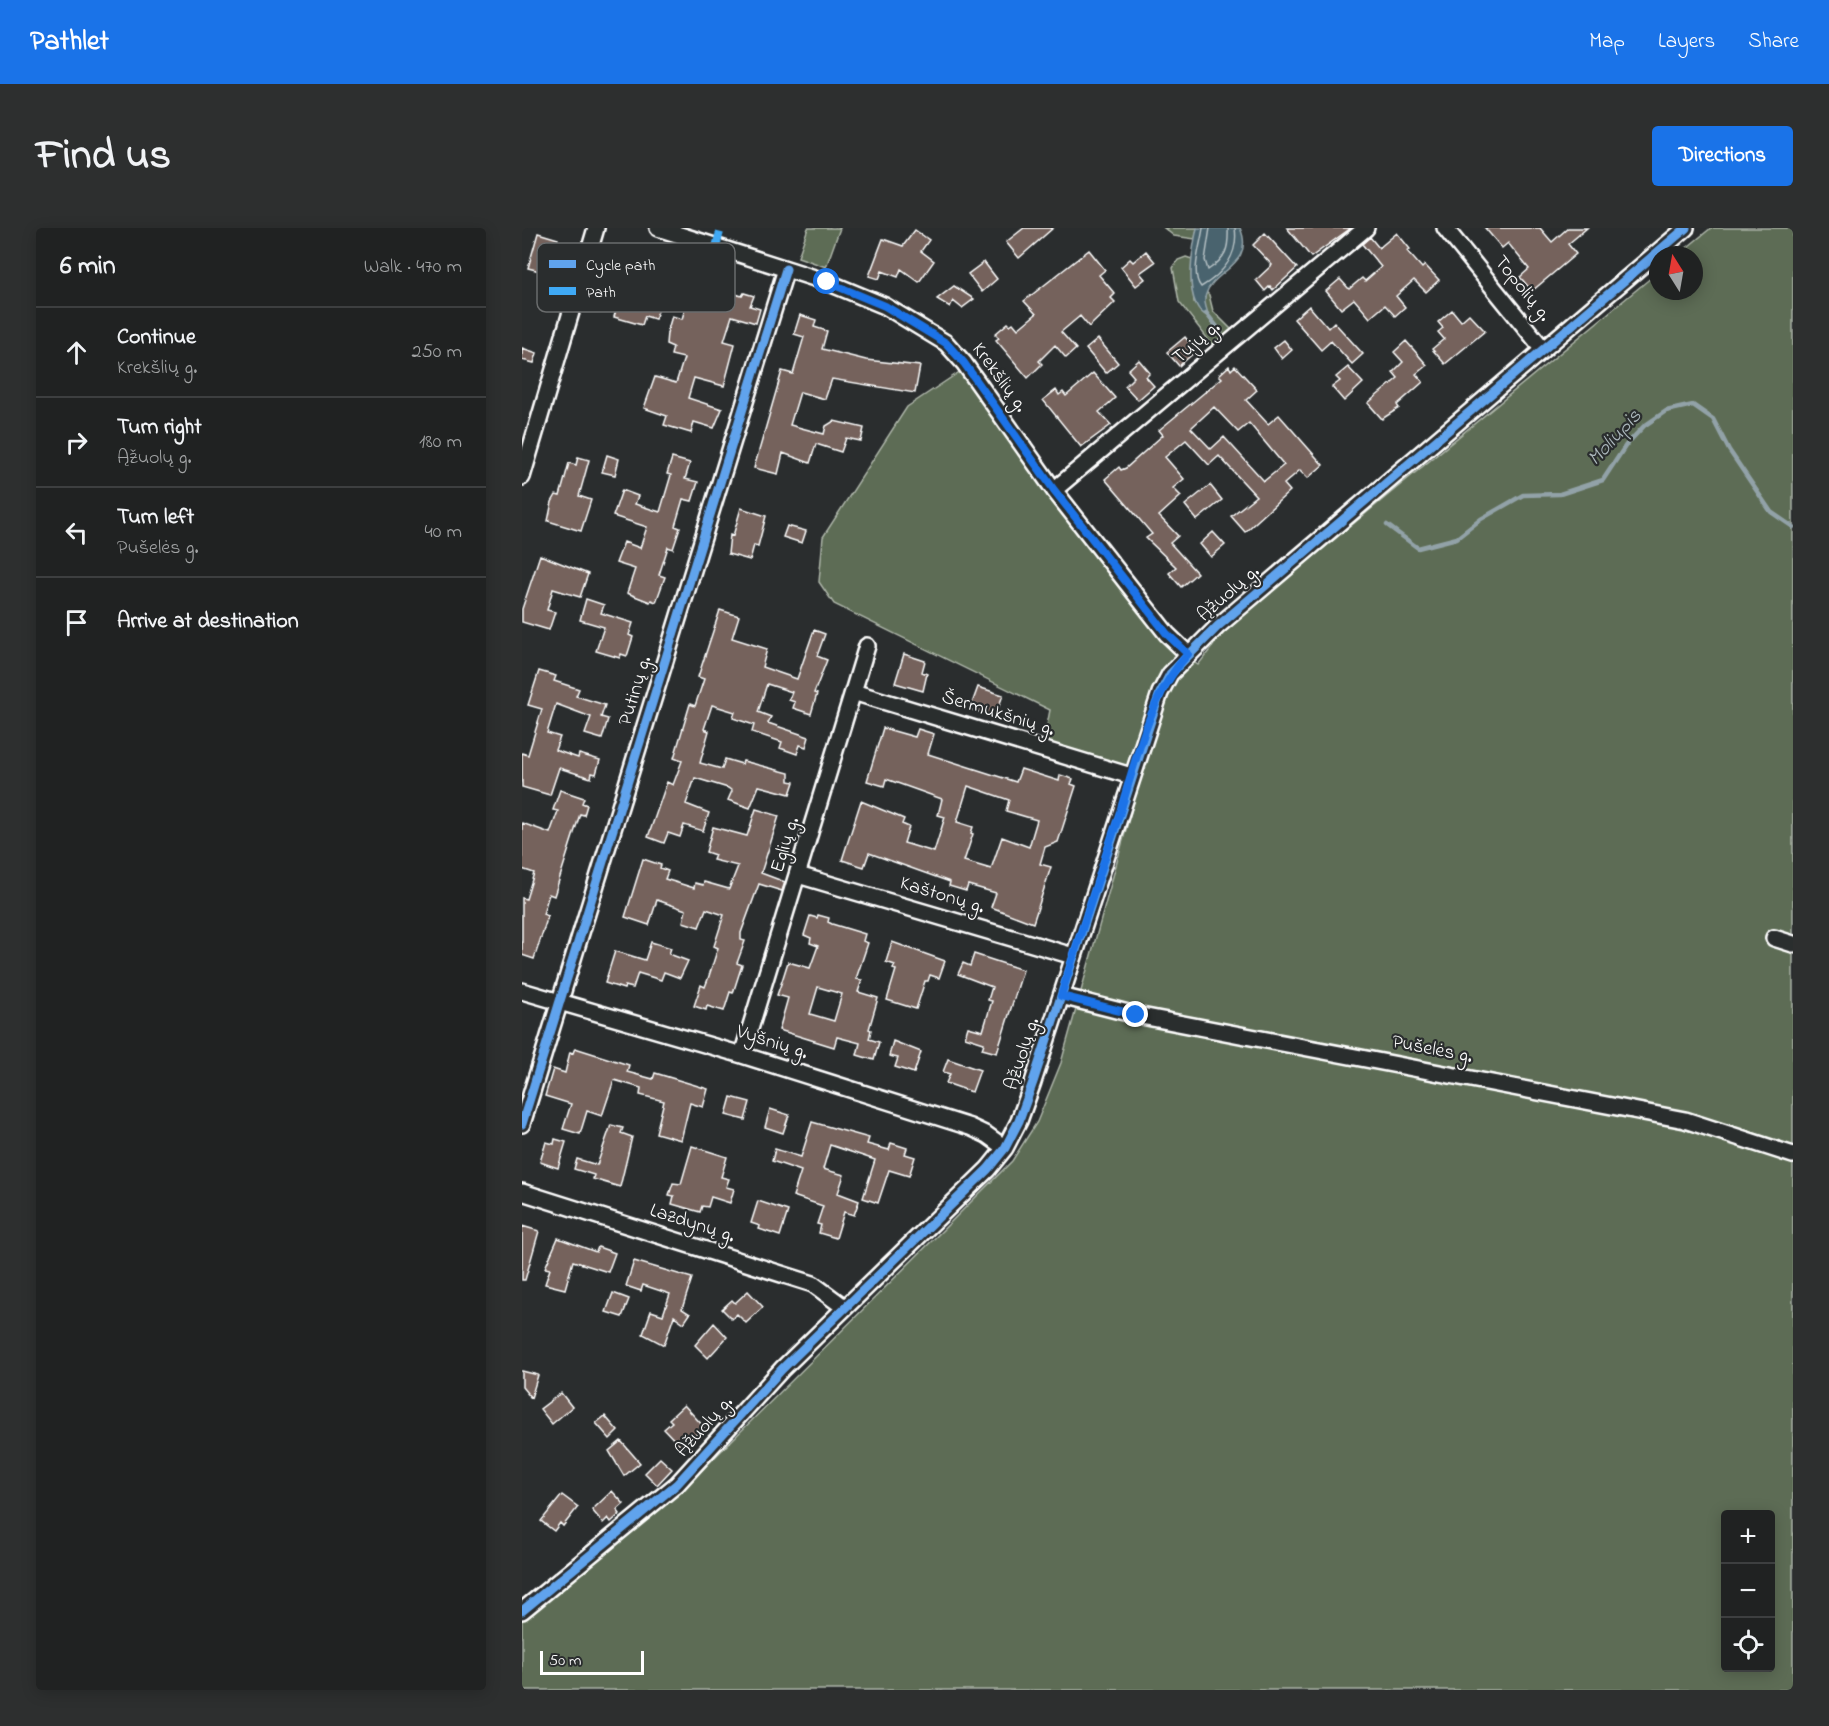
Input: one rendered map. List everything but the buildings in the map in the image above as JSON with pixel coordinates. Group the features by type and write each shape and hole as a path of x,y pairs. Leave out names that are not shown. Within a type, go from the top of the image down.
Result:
{"street":[{"path":"592,243 596,228"},
{"name":"Krekšlių g.","path":"658,228 705,243"},
{"name":"Tujų g.","path":"1054,490 1366,228"},
{"name":"Topolių g.","path":"1445,228 1544,349"},
{"name":"Ąžuolų g.","path":"524,1605 677,1484 782,1369 956,1201 1005,1148 1030,1092 1131,776 1160,693 1170,674 1188,654 1686,228"},
{"name":"Krekšlių g.","path":"735,253 827,282 885,306 946,343 964,363 1054,490 1167,634 1188,654"},
{"name":"Putinų g.","path":"522,1124 786,269"},
{"path":"522,477 571,312"},
{"name":"Eglių g.","path":"742,1055 867,646"},
{"name":"Šermukšnių g.","path":"853,692 1131,776"},
{"name":"Kaštonų g.","path":"798,875 1073,957"},
{"path":"1774,938 1793,944"},
{"name":"Vyšnių g.","path":"522,991 742,1055 970,1127 987,1135 1005,1148"},
{"name":"Pušelės g.","path":"1061,996 1136,1015 1685,1120 1793,1155"},
{"name":"Lazdynų g.","path":"522,1192 813,1284 844,1307"}],"green space":[{"path":"808,228 840,228 826,267 798,257"},
{"path":"1164,228 1197,228 1195,239 1174,236"},
{"path":"1711,228 1793,228 1793,1690 522,1690 522,1620 690,1482 1012,1161 1037,1122 1061,1063 1142,772 1044,741 1050,710 834,604 819,582 823,537 907,407 961,371 1057,506 1168,645 1198,665 1227,628 1649,279 1649,300 1703,300 1703,246 1689,246"},
{"path":"1186,257 1192,259 1194,302 1204,302 1206,292 1213,311 1233,331 1214,347 1179,302 1173,268 1178,260"}],"water":[{"path":"1197,228 1240,228 1243,240 1238,259 1210,286 1206,294 1205,303 1209,317 1195,302 1192,290 1191,263"}],"waterway":[{"name":"Moliupis","path":"1206,313 1221,332"},
{"name":"Moliupis","path":"1387,525 1418,548 1457,538 1481,519 1523,495 1560,494 1603,480 1626,445 1644,426 1666,411 1693,405 1713,419 1729,450 1771,512 1793,527"}],"marked path":[{"path":"717,243 721,228"}],"cycle path":[{"path":"522,1611 677,1484 782,1369 988,1169 1005,1148 1019,1121 1033,1082 1160,693 1170,674 1218,626 1686,228"},
{"path":"522,1124 786,269"}],"route":[{"path":"827,282 885,306 946,343 964,363 1054,490 1167,634 1188,654 1170,674 1160,693 1143,738 1061,996 1136,1015"}]}
